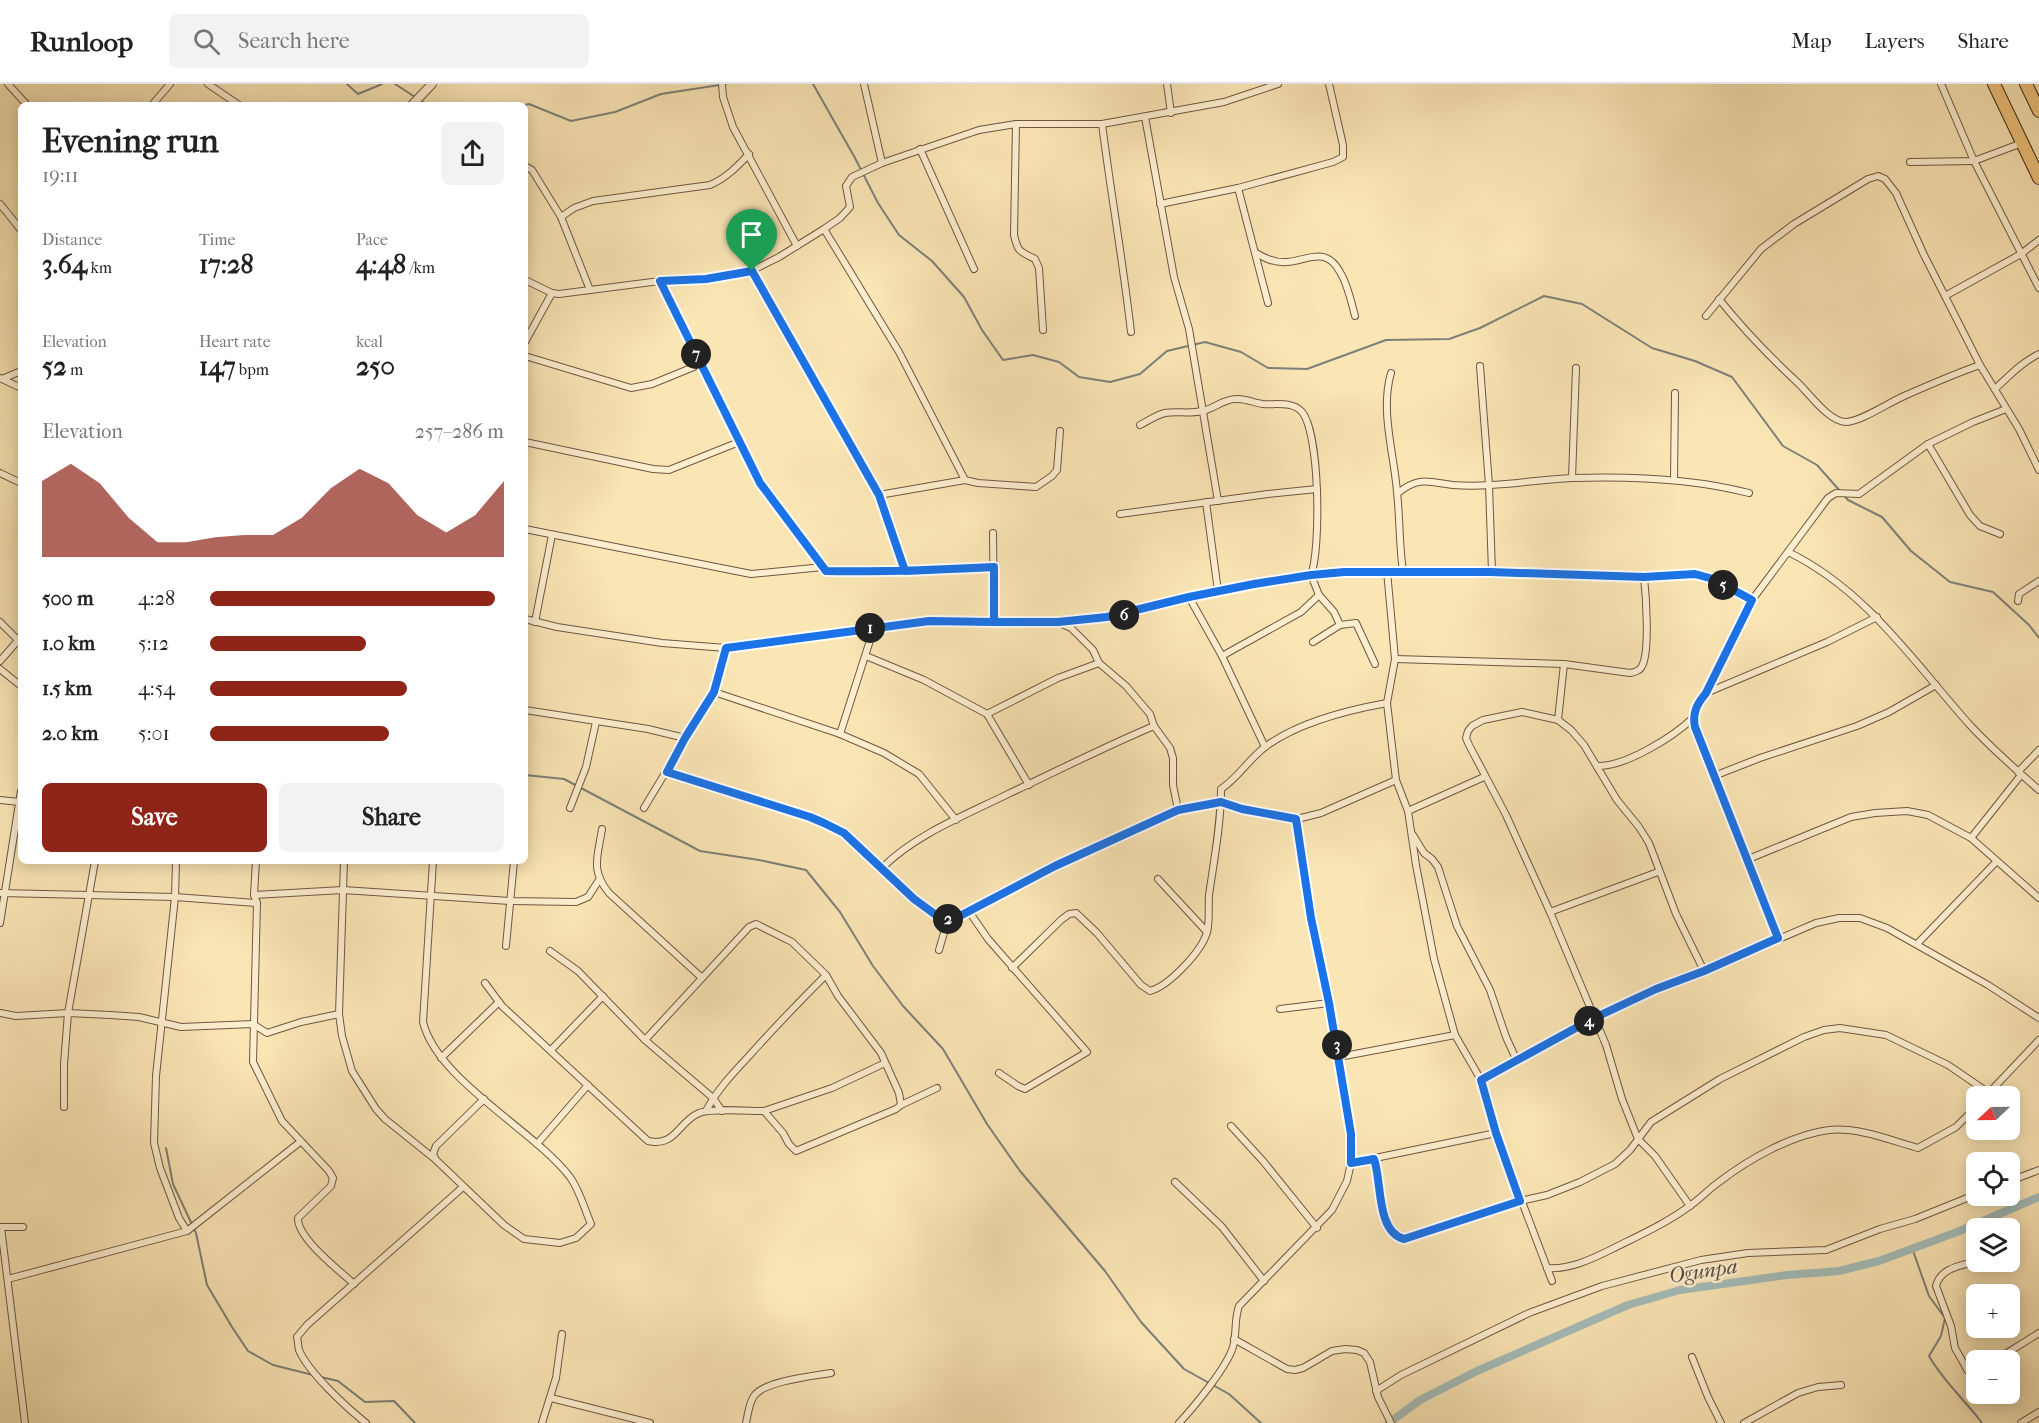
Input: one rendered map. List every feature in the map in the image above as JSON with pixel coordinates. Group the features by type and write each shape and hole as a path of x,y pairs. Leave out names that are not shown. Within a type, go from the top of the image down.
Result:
{"highway":[{"path":"1994,84 2039,178"},
{"path":"2026,84 2039,111"}],"street":[{"path":"8,84 24,102"},
{"path":"155,102 170,84"},
{"path":"208,84 235,102"},
{"path":"415,102 432,84"},
{"path":"722,84 723,97 733,127 797,246"},
{"path":"864,84 882,163"},
{"path":"1167,84 1171,113"},
{"path":"528,281 552,293 660,281 706,279 752,271 797,246 840,218 850,207 846,186 852,177 920,149 979,130 1016,124 1102,124 1171,113 1224,102 1278,84"},
{"path":"1160,204 1238,188 1333,162 1343,157 1343,145 1329,84"},
{"path":"1941,84 1974,161 2039,288"},
{"path":"1145,117 1174,277 1188,329 1218,501"},
{"path":"1016,124 1014,234 1017,248 1021,253 1035,258 1039,268 1043,330"},
{"path":"1102,124 1131,332"},
{"path":"1910,162 1974,161 2022,143"},
{"path":"920,149 974,269"},
{"path":"561,217 574,208 593,201 710,186 737,167 748,154"},
{"path":"528,168 532,170 561,217 590,290"},
{"path":"1706,316 1761,249 1812,212 1868,179 1878,176 1885,179 1896,193 1980,365 2019,429 2039,470"},
{"path":"1238,188 1268,303"},
{"path":"0,204 18,225"},
{"path":"824,229 899,352 965,480"},
{"path":"1945,296 2020,254 2039,240"},
{"path":"1256,253 1276,262 1321,256 1330,259 1345,281 1355,316"},
{"path":"752,271 879,495 905,571"},
{"path":"660,281 760,483 826,571 905,571 994,567"},
{"path":"528,337 552,293"},
{"path":"1719,299 1747,334 1824,411 1842,422 1858,419 1904,396 1980,365"},
{"path":"1995,389 2028,359 2039,354"},
{"path":"528,357 631,388 652,384 701,364"},
{"path":"1480,366 1489,485 1491,572"},
{"path":"1572,478 1576,368"},
{"path":"1,378 18,372"},
{"path":"1391,373 1386,404 1398,494 1402,571"},
{"path":"1,378 18,386"},
{"path":"1674,479 1675,393"},
{"path":"1140,425 1163,413 1203,411 1226,400 1236,398 1299,409 1304,416 1312,445 1317,489 1318,524 1315,564 1311,575 1319,595 1334,612 1340,625"},
{"path":"1778,938 1695,727 1693,718 1699,702 1706,693 1752,600 1828,498 1836,493 1859,494 1928,444 2006,409"},
{"path":"879,495 965,480 1036,487 1049,479 1057,470 1060,431"},
{"path":"528,443 653,470 669,470 739,442"},
{"path":"1928,444 1970,515 1980,526 2000,534"},
{"path":"0,473 18,482"},
{"path":"1398,494 1406,487 1420,481 1489,485 1572,478 1674,479 1749,493"},
{"path":"1120,514 1317,489"},
{"path":"1206,502 1218,591"},
{"path":"528,530 751,574 823,567"},
{"path":"993,533 994,622"},
{"path":"535,622 552,535"},
{"path":"1788,552 1813,564 1876,617 1970,725 2039,790"},
{"path":"528,621 680,646 726,648 929,621 1058,622 1123,615 1189,597 1311,575 1387,571 1644,577 1703,575 1752,600"},
{"path":"1387,571 1395,659 1387,703 1396,780 1408,812 1434,959 1455,1035 1481,1080 1496,1133 1520,1201 1552,1281"},
{"path":"1395,659 1564,664 1630,673 1639,670 1643,665 1646,648 1644,577"},
{"path":"2018,601 2019,594 2039,581"},
{"path":"1222,657 1301,612 1319,595"},
{"path":"1189,597 1222,657 1265,747"},
{"path":"1706,693 1827,642 1876,617"},
{"path":"0,622 18,637"},
{"path":"1058,622 1071,628 1093,650 1099,663 1126,686 1150,714 1154,726 1170,748 1173,758 1173,785 1178,810"},
{"path":"1313,642 1340,625 1356,623 1375,664"},
{"path":"840,734 874,628"},
{"path":"0,661 18,639"},
{"path":"644,808 714,692 726,648"},
{"path":"866,656 924,680 987,714 1029,785"},
{"path":"987,714 1058,678 1099,663"},
{"path":"1558,720 1564,664"},
{"path":"0,669 18,684"},
{"path":"1714,776 1760,758 1857,726 1889,712 1936,685"},
{"path":"714,692 840,734 884,753 919,774 956,820"},
{"path":"1012,968 1061,920 1069,914 1076,913 1097,933 1141,985 1150,991 1154,990 1183,968 1193,957 1207,933 1221,789 1232,782 1265,747 1292,732 1356,709 1387,703"},
{"path":"528,711 648,729 685,738"},
{"path":"1690,1206 1655,1156 1638,1139 1622,1099 1606,1045 1550,912 1506,815 1484,777 1466,738 1472,726 1483,720 1522,712 1558,720 1578,738 1617,800 1639,826 1649,843 1658,872 1676,914 1704,971"},
{"path":"1597,766 1609,766 1638,754 1693,718"},
{"path":"570,808 586,767 596,722"},
{"path":"882,868 904,849 956,820 1116,742 1154,726"},
{"path":"1971,838 2039,750"},
{"path":"667,772 810,817 844,833 914,899 936,915 948,920 956,918 1055,866 1178,810 1221,802 1242,809 1296,819 1321,813 1396,780"},
{"path":"1408,812 1484,777"},
{"path":"0,800 18,802"},
{"path":"1746,860 1851,817 1907,811 1928,815 1971,838 2039,898"},
{"path":"0,922 2,893 18,812"},
{"path":"1179,1423 1225,1364 1232,1349 1235,1315 1239,1306 1317,1228 1340,1197 1351,1163 1351,1134 1339,1057 1311,918 1296,819"},
{"path":"602,828 597,868 599,880 609,892 701,977"},
{"path":"1411,831 1424,853 1438,867 1457,926 1490,990 1517,1061"},
{"path":"1917,944 1996,862"},
{"path":"64,1107 63,1073 68,1013 95,864"},
{"path":"176,864 156,1076 154,1143 160,1168 179,1218 187,1231"},
{"path":"256,864 253,1062 282,1121 333,1178 333,1183 298,1218 297,1224 314,1246 354,1284"},
{"path":"344,864 339,1014 346,1054 352,1071 364,1092 385,1119 436,1160 504,1225 524,1239 560,1243 576,1238 591,1224 570,1176 441,1058 426,1033 423,1022 433,864"},
{"path":"506,946 514,864"},
{"path":"1550,912 1658,872"},
{"path":"1158,879 1207,933"},
{"path":"254,895 343,890 510,901 576,902 588,897 599,880"},
{"path":"2,893 174,897 257,903"},
{"path":"968,910 1012,968 1087,1052 1025,1089 999,1073"},
{"path":"1481,1080 1594,1018 1656,989 1704,971 1816,922 1839,918 1860,918 1887,928 1988,985 2039,1018"},
{"path":"939,950 948,920"},
{"path":"645,1040 701,977 749,927 756,924 792,942 826,975 838,996 882,1053 899,1093 901,1105"},
{"path":"550,951 578,971 645,1040 713,1098 722,1112"},
{"path":"706,1111 713,1098 780,1020 826,975"},
{"path":"485,983 499,1002 648,1141 656,1142 673,1136 696,1115 706,1111 764,1111 832,1088 885,1063"},
{"path":"551,1050 603,996"},
{"path":"441,1058 499,1002"},
{"path":"1280,1010 1329,1003"},
{"path":"0,1014 16,1016 68,1013 139,1017 181,1027 253,1024 267,1033 301,1022 339,1014"},
{"path":"1374,1159 1379,1178 1379,1194 1390,1231 1396,1237 1404,1239 1520,1201 1547,1196 1615,1164 1651,1122 1720,1079 1804,1036 1840,1028 1886,1035 1948,1065 1975,1086"},
{"path":"1339,1057 1455,1035"},
{"path":"1996,1086 2039,1040"},
{"path":"537,1144 588,1086"},
{"path":"764,1111 796,1151 896,1109 937,1088"},
{"path":"436,1160 433,1154 436,1146 484,1099"},
{"path":"1547,1268 1570,1266 1596,1257 1639,1236 1690,1206 1732,1173 1797,1137 1832,1130 1852,1131 1918,1148 1956,1127 1966,1117"},
{"path":"1231,1126 1263,1161 1317,1228"},
{"path":"1351,1163 1496,1133"},
{"path":"8,1279 187,1231 300,1142"},
{"path":"2020,1177 2039,1170"},
{"path":"1175,1182 1222,1227 1264,1281"},
{"path":"366,1423 352,1412 305,1362 298,1349 297,1337 307,1325 463,1187"},
{"path":"1377,1394 1401,1375 1529,1312 1602,1286 1701,1260 1748,1253 1826,1250 1966,1198"},
{"path":"23,1227 1,1227 25,1423"},
{"path":"1966,1264 1944,1272 1936,1286 1951,1326 1955,1348 1966,1367"},
{"path":"2012,1350 2039,1333"},
{"path":"542,1423 551,1398 562,1334"},
{"path":"1234,1339 1287,1369 1295,1370 1303,1368 1332,1351 1345,1349 1364,1353 1370,1362 1377,1394 1391,1423"},
{"path":"1692,1357 1721,1423"},
{"path":"746,1423 753,1397 764,1388 794,1378 831,1373"},
{"path":"1744,1423 1798,1393 1818,1387 1841,1385"},
{"path":"551,1398 650,1423"},
{"path":"2021,1423 2039,1412"}],"waterway":[{"path":"347,84 358,94 382,84"},
{"path":"395,84 415,97"},
{"path":"528,104 571,121 615,112 661,94 726,84"},
{"path":"813,84 878,203 899,235 932,261 964,297 982,330 1003,360 1033,355 1059,362 1079,377 1110,382 1140,374 1167,351 1205,342 1241,352 1268,368 1307,369 1386,340 1449,339 1480,328 1544,296 1582,304 1652,348 1695,361 1732,377 1783,446 1817,465 1848,500 1882,517 1911,551 1950,582 1993,592 2029,625 2039,638"},
{"path":"528,775 564,779 700,851 806,870 840,912 873,966 903,1006 943,1049 987,1124 1020,1171 1105,1271 1141,1322 1184,1369 1229,1394 1261,1423"},
{"path":"166,1148 173,1184 196,1233 207,1285 232,1327 248,1351 273,1365 313,1375"},
{"name":"Ogunpa","path":"1389,1423 1420,1400 1477,1371 1628,1305 1680,1290 1787,1275 1839,1271 1879,1261 1957,1232 2039,1197"},
{"path":"1912,1248 1929,1296 1945,1318 1941,1336 1929,1356 1982,1423"},
{"path":"321,1377 338,1381 365,1402 394,1401 415,1423"}],"route":[{"path":"752,271 706,279 660,281 760,483 826,571 866,572 949,570 994,567 994,609 994,622 1058,622 1123,615 1189,597 1254,584 1344,572 1491,572 1644,577 1695,574 1713,579 1752,600 1693,718 1778,938 1704,971 1656,989 1594,1018 1481,1080 1496,1133 1520,1201 1404,1239 1396,1237 1390,1231 1379,1194 1379,1178 1374,1159 1351,1163 1351,1134 1329,1003 1311,918 1296,819 1242,809 1221,802 1178,810 1055,866 956,918 948,920 936,915 914,899 844,833 810,817 667,772 714,692 726,648 929,621 994,622 994,567 905,571 879,495 752,271"}]}
